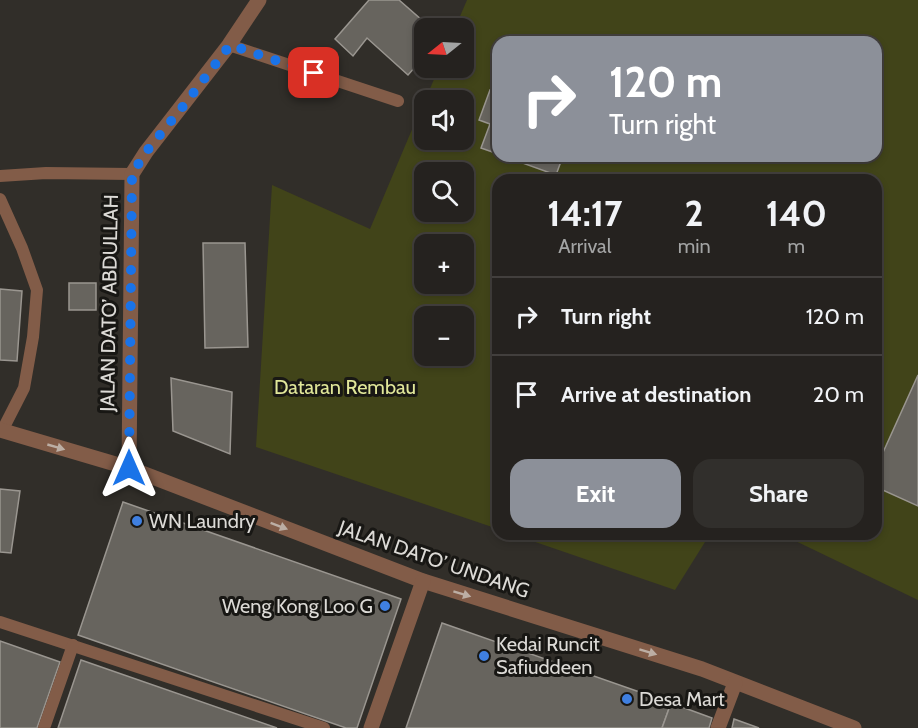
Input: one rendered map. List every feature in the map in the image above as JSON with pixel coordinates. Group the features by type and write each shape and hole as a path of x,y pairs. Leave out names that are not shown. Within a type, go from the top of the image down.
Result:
{"street":[{"name":"JALAN DATO’ ABDULLAH","path":"129,468 132,174 146,152 230,45 259,0"},
{"name":"JALAN DATO’ UNDANG","path":"1,430 129,468 423,581 702,669 854,728"},
{"path":"371,728 423,581"},
{"path":"718,728 735,682"}],"lane":[{"path":"230,45 398,100"},
{"path":"0,176 46,173 132,174"},
{"path":"0,199 22,248 37,290 33,337 24,388 1,430"},
{"path":"0,622 324,728"},
{"path":"44,728 73,645"}],"green space":[{"name":"Dataran Rembau","path":"467,0 918,0 918,600 793,540 882,540 882,174 492,174 492,527 256,447 272,185 370,229 414,125 414,150 474,150 474,90 429,90 435,78 474,78 474,18 459,18"},
{"path":"529,540 706,540 675,590"}],"building":[{"path":"369,0 399,0 420,18 414,18 414,68 408,75 367,38 353,56 335,39"},
{"path":"490,90 492,91 492,152 481,148 490,124 479,120"},
{"path":"520,162 561,162 556,174"},
{"path":"203,243 245,243 248,347 205,348"},
{"path":"69,283 96,283 96,310 69,310"},
{"path":"0,289 22,291 17,361 0,360"},
{"path":"918,375 918,506 882,490 882,455"},
{"path":"171,378 232,392 230,454 173,431"},
{"path":"0,489 20,491 11,553 0,552"},
{"path":"123,502 401,599 357,728 346,728 78,635"},
{"path":"442,623 671,703 662,728 406,728"},
{"path":"0,641 60,662 37,728 0,728"},
{"path":"81,660 277,728 58,728"},
{"path":"671,703 712,718 709,728 662,728"},
{"path":"734,719 759,728 732,728"}],"place":[{"name":"WN Laundry","path":"137,521"},
{"name":"Weng Kong Loo G","path":"385,606"},
{"name":"Kedai Runcit Safiuddeen","path":"484,656"},
{"name":"Desa Mart","path":"627,699"}],"route":[{"path":"129,468 132,174 146,152 230,45 314,73"}]}
